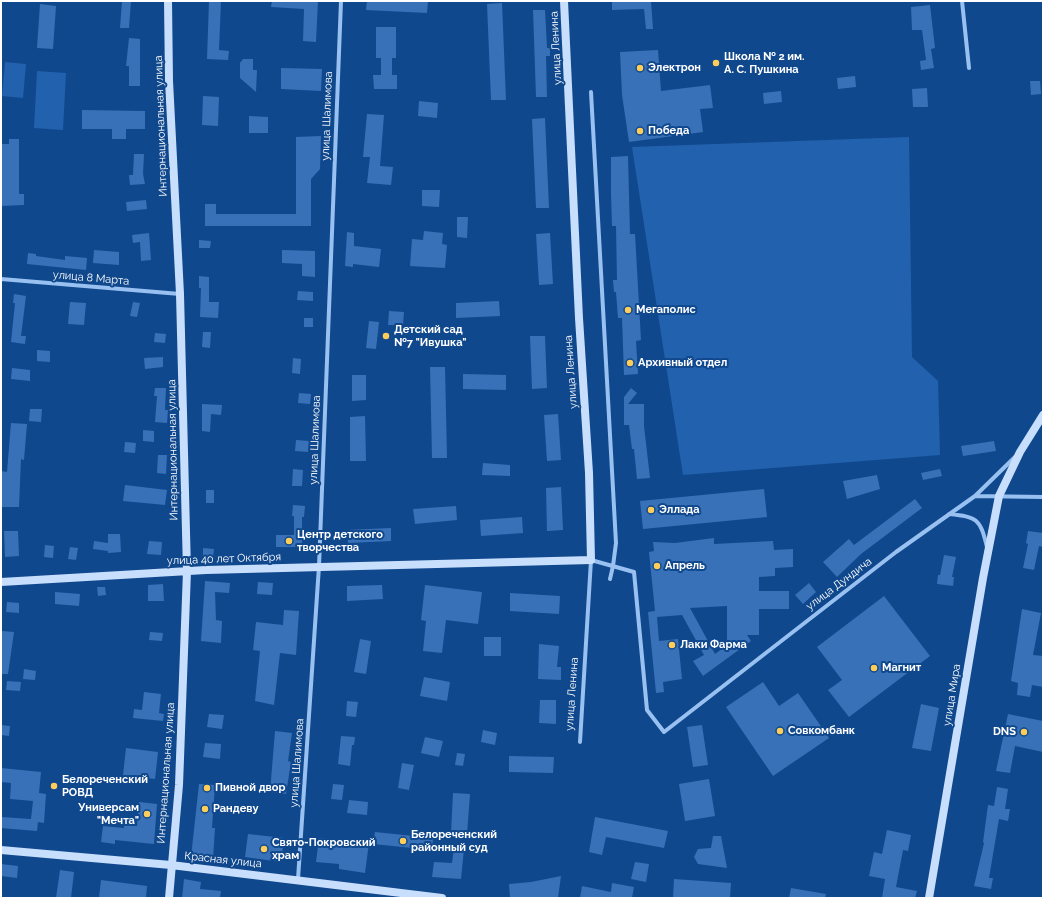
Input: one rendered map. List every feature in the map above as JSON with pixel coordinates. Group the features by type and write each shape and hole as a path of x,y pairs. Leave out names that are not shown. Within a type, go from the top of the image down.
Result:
{"street":[{"name":"Интернациональная улица","path":"168,1 170,81 180,294 186,571 179,785 169,898"},
{"name":"улица Шалимова","path":"298,879 319,566 341,1"},
{"name":"улица Ленина","path":"564,1 579,318 589,473 591,560 580,742"},
{"path":"962,1 969,68"},
{"path":"590,92 616,543 610,579"},
{"name":"улица 8 Марта","path":"1,279 180,294"},
{"name":"улица Мира","path":"929,898 988,551 999,496 1020,452 1043,415"},
{"name":"улица Дундича","path":"613,566 634,572 638,599 647,710 664,732 896,552 975,496 1020,452"},
{"path":"975,496 1043,497"},
{"path":"949,514 971,516 978,523 984,534 988,551"},
{"name":"улица 40 лет Октября","path":"1,582 186,571 319,566 591,560"},
{"path":"591,560 613,566"},
{"name":"Красная улица","path":"1,850 171,865 298,879 442,898"}],"shaded area":[{"path":"5,62 26,64 23,98 2,96"},
{"path":"37,71 66,73 63,130 34,128"},
{"path":"909,137 912,357 938,381 940,455 683,475 632,147"}],"building":[{"path":"122,1 131,1 129,28 120,28"},
{"path":"209,1 221,1 219,50 229,51 228,60 207,59"},
{"path":"272,1 318,1 316,42 303,41 304,9 271,7"},
{"path":"367,1 428,1 427,13 366,10"},
{"path":"612,1 651,1 653,29 646,29 644,9 612,10"},
{"path":"502,3 506,100 491,100 487,4"},
{"path":"40,4 56,6 53,49 37,48"},
{"path":"930,5 935,48 931,49 934,68 921,70 920,61 926,60 922,30 912,30 911,7"},
{"path":"533,10 545,10 547,48 550,48 550,56 546,56 547,97 536,97"},
{"path":"376,27 396,27 396,58 392,58 392,75 397,75 397,89 374,89 373,75 381,75 381,58 376,58"},
{"path":"129,38 140,39 140,86 129,86 129,66 126,66"},
{"path":"658,50 661,91 710,85 713,108 700,109 703,132 629,142 622,95 620,52"},
{"path":"243,59 253,59 253,70 257,70 256,92 240,78 240,63"},
{"path":"281,68 322,69 321,91 281,89"},
{"path":"855,76 856,87 838,89 837,78"},
{"path":"1030,81 1040,81 1041,94 1031,95"},
{"path":"927,88 928,107 913,107 912,89"},
{"path":"781,91 782,102 764,104 763,93"},
{"path":"203,96 219,97 218,126 202,125"},
{"path":"419,101 438,103 437,118 418,116"},
{"path":"82,110 145,111 145,129 126,129 126,139 112,139 112,129 82,129"},
{"path":"367,114 384,115 380,166 393,167 391,185 367,183 370,157 363,157"},
{"path":"249,116 268,117 268,133 249,133"},
{"path":"545,118 549,208 536,208 532,119"},
{"path":"321,136 320,169 311,179 311,226 205,226 205,204 216,204 216,214 296,214 296,137"},
{"path":"9,139 19,139 19,194 24,194 24,205 1,206 1,144 9,144"},
{"path":"134,154 144,154 143,174 145,184 130,185 129,175 133,175"},
{"path":"628,156 630,234 635,234 641,340 636,341 638,374 624,375 622,318 618,318 616,292 614,292 613,280 617,280 616,226 612,226 611,157"},
{"path":"422,190 440,190 439,207 422,206"},
{"path":"146,200 147,209 127,211 126,202"},
{"path":"457,217 468,217 467,238 457,237"},
{"path":"424,231 443,233 442,244 447,245 445,268 410,266 412,239 423,240"},
{"path":"347,232 354,233 354,246 381,249 379,267 353,264 353,267 345,266"},
{"path":"149,233 151,260 141,261 140,242 133,243 132,235"},
{"path":"550,233 553,284 539,285 536,234"},
{"path":"199,240 211,241 210,248 199,248"},
{"path":"94,250 119,252 119,265 93,263"},
{"path":"282,250 315,251 315,277 302,276 302,264 282,263"},
{"path":"28,253 36,254 36,256 65,260 65,256 87,258 86,270 27,264"},
{"path":"199,276 209,277 209,302 219,302 218,318 200,317 201,288 199,288"},
{"path":"298,291 313,292 313,301 297,300"},
{"path":"14,294 26,296 21,336 26,336 25,344 11,342 15,303 13,303"},
{"path":"499,301 500,316 456,318 456,303"},
{"path":"70,302 86,303 84,325 68,324"},
{"path":"133,302 140,303 137,317 130,316"},
{"path":"389,311 404,312 403,325 388,325"},
{"path":"304,318 313,318 313,327 304,327"},
{"path":"369,321 379,322 376,349 366,348"},
{"path":"203,332 211,332 210,348 202,347"},
{"path":"155,333 166,334 165,343 154,342"},
{"path":"530,336 545,336 547,388 532,389"},
{"path":"37,350 50,351 50,362 37,361"},
{"path":"163,357 163,367 145,369 144,358"},
{"path":"293,358 301,359 300,374 292,373"},
{"path":"430,367 445,367 447,458 432,458"},
{"path":"12,368 30,370 30,381 11,379"},
{"path":"463,374 506,375 506,390 463,389"},
{"path":"352,375 366,375 366,400 352,401"},
{"path":"155,388 166,388 165,410 168,410 167,423 155,422 157,396 154,396"},
{"path":"631,388 637,393 628,404 644,404 644,426 650,478 637,479 634,449 632,449 629,425 624,425 624,397"},
{"path":"299,393 311,394 310,404 298,403"},
{"path":"202,404 222,405 221,415 211,414 210,432 202,431"},
{"path":"30,409 42,409 41,422 29,421"},
{"path":"558,414 561,460 547,461 544,415"},
{"path":"365,416 366,461 350,461 350,417"},
{"path":"11,423 27,424 24,460 21,459 19,507 1,507 1,471 7,472"},
{"path":"143,430 154,431 154,442 143,441"},
{"path":"296,440 309,441 308,452 295,451"},
{"path":"994,441 996,451 963,456 961,446"},
{"path":"125,442 136,443 135,453 124,452"},
{"path":"158,455 167,455 166,474 157,473"},
{"path":"483,463 510,465 510,476 482,475"},
{"path":"293,469 303,470 302,486 292,486"},
{"path":"940,469 942,476 923,480 921,473"},
{"path":"877,475 880,489 847,499 843,481"},
{"path":"125,485 167,490 165,505 123,501"},
{"path":"561,487 563,530 547,531 546,488"},
{"path":"764,489 767,517 643,529 640,501"},
{"path":"206,490 214,490 214,503 206,503"},
{"path":"915,499 922,508 861,554 837,577 823,562 849,539 854,545"},
{"name":"Центр детского творчества","path":"293,505 305,506 304,517 302,517 302,547 276,547 276,535 294,535 294,516 292,516"},
{"path":"456,506 457,520 415,524 413,509"},
{"path":"522,517 523,533 481,536 480,520"},
{"path":"391,528 391,541 348,543 347,530"},
{"path":"4,531 18,531 19,556 5,557"},
{"path":"1028,531 1043,533 1043,547 1039,546 1034,570 1023,568 1028,544 1026,543"},
{"path":"108,534 120,534 121,552 108,553 108,551 93,549 94,541 108,543"},
{"path":"714,538 714,544 773,541 774,550 793,549 793,567 775,568 775,576 759,577 759,591 789,591 789,609 759,609 759,635 747,635 751,641 703,676 693,661 704,655 682,615 657,617 659,641 678,639 682,679 663,682 664,692 656,693 648,612 655,611 649,552 654,551 653,542 675,543","holes":["727,606 727,645 715,654 690,608"]},
{"path":"149,541 162,542 161,555 147,554"},
{"path":"45,545 54,546 53,558 44,557"},
{"path":"70,547 78,548 76,560 68,559"},
{"path":"203,548 214,549 213,557 203,556"},
{"path":"944,555 956,557 952,577 954,577 953,586 937,584"},
{"path":"205,581 230,583 229,593 215,592 216,620 222,621 221,643 201,641"},
{"path":"258,582 273,583 272,595 257,594"},
{"path":"809,583 816,592 803,604 795,595"},
{"path":"163,584 164,601 148,601 148,585"},
{"path":"382,585 383,599 347,601 347,586"},
{"path":"425,585 482,592 478,624 446,620 442,653 423,651 426,621 421,620"},
{"path":"97,587 105,587 106,595 98,596"},
{"path":"55,592 80,594 79,606 55,604"},
{"path":"510,593 560,596 559,614 510,611"},
{"name":"Магнит","path":"884,596 930,656 849,717 828,690 842,680 817,647"},
{"path":"7,602 19,603 19,613 6,612"},
{"path":"1022,609 1041,613 1033,655 1043,656 1043,687 1032,685 1030,697 1017,695 1018,683 1011,681"},
{"path":"284,610 299,611 296,655 280,653 274,705 255,701 260,651 253,650 256,622 283,625"},
{"path":"2,631 14,632 8,674 1,674"},
{"path":"150,632 163,633 162,641 149,640"},
{"path":"484,637 501,637 501,656 484,656"},
{"path":"360,639 371,641 366,674 354,672"},
{"path":"539,644 559,646 557,667 561,667 561,680 538,679"},
{"path":"24,669 36,671 35,680 23,679"},
{"path":"424,677 450,682 447,701 420,696"},
{"path":"7,681 21,682 20,691 6,690"},
{"path":"763,682 779,706 798,693 829,738 773,776 726,707"},
{"path":"144,692 161,694 159,713 164,714 163,721 133,718 134,709 142,710"},
{"path":"540,700 556,700 556,724 539,723"},
{"path":"347,701 358,702 356,717 346,716"},
{"path":"921,704 939,708 931,751 912,748"},
{"path":"209,714 224,715 222,729 207,727"},
{"name":"DNS","path":"1008,714 1043,721 1043,752 1015,746 1010,773 996,771"},
{"path":"1,725 10,726 9,736 1,735"},
{"path":"702,725 708,765 693,767 687,727"},
{"path":"483,730 497,733 495,745 481,742"},
{"path":"275,731 292,733 288,761 291,762 286,794 270,792"},
{"path":"341,736 355,737 354,745 352,745 350,766 338,764"},
{"path":"425,737 443,741 439,757 421,753"},
{"path":"205,743 221,744 220,759 203,757"},
{"path":"126,748 158,752 155,779 123,775"},
{"path":"457,753 465,754 463,766 455,765"},
{"path":"509,756 554,757 553,773 509,772"},
{"path":"402,763 414,765 409,790 398,788"},
{"path":"1,768 41,772 39,793 46,794 44,823 38,822 37,831 1,828 1,817 31,819 33,801 10,799 11,783 1,782"},
{"path":"709,779 715,816 685,821 679,784"},
{"path":"199,784 215,785 212,828 215,828 213,859 191,857"},
{"path":"333,784 344,785 342,800 331,799"},
{"path":"997,787 1008,789 1005,809 1010,809 1008,821 999,819 989,878 993,878 991,889 974,886 984,843 988,805 994,806"},
{"path":"453,793 470,794 467,835 451,833"},
{"path":"349,800 368,802 367,815 347,813"},
{"name":"Универсам \"Мечта\"","path":"139,802 157,804 154,844 115,840 115,844 101,842 103,826 124,828 124,825 137,826"},
{"path":"595,817 668,831 664,848 606,837 602,855 589,852"},
{"path":"887,830 911,835 908,851 903,850 896,887 917,891 915,898 882,898 885,879 869,876 874,852 882,854"},
{"name":"Белореченский районный суд","path":"375,832 433,838 432,850 373,844"},
{"path":"248,834 284,838 281,862 245,857"},
{"path":"713,836 721,836 727,868 698,864 694,857 698,849 711,848"},
{"path":"319,838 369,843 365,873 339,869 339,864 316,862"},
{"path":"454,848 464,849 461,879 432,877 434,862 452,863"},
{"path":"635,862 649,864 646,882 631,879"},
{"path":"1,864 18,866 17,878 1,876"},
{"path":"60,870 74,872 71,898 56,898"},
{"path":"561,876 558,898 510,898 509,884 531,882"},
{"path":"184,879 201,882 200,889 221,891 220,898 182,898"},
{"path":"674,879 731,883 730,898 673,898"},
{"path":"101,880 147,886 146,898 99,898"},
{"path":"612,883 634,887 632,898 580,898 582,886 611,892"},
{"path":"791,888 826,894 825,898 789,898"}],"place":[{"name":"Школа № 2 им. А. С. Пушкина","path":"716,63"},
{"name":"Электрон","path":"640,68"},
{"name":"Победа","path":"640,131"},
{"name":"Мегаполис","path":"628,310"},
{"name":"Детский сад №7 \"Ивушка\"","path":"386,336"},
{"name":"Архивный отдел","path":"630,363"},
{"name":"Эллада","path":"651,510"},
{"name":"Центр детского творчества","path":"289,541"},
{"name":"Апрель","path":"657,566"},
{"name":"Лаки Фарма","path":"672,645"},
{"name":"Магнит","path":"874,668"},
{"name":"Совкомбанк","path":"780,731"},
{"name":"DNS","path":"1024,732"},
{"name":"Белореченский РОВД","path":"54,786"},
{"name":"Пивной двор","path":"207,788"},
{"name":"Рандеву","path":"205,809"},
{"name":"Универсам \"Мечта\"","path":"147,814"},
{"name":"Белореченский районный суд","path":"403,841"},
{"name":"Свято-Покровский храм","path":"264,849"}]}
